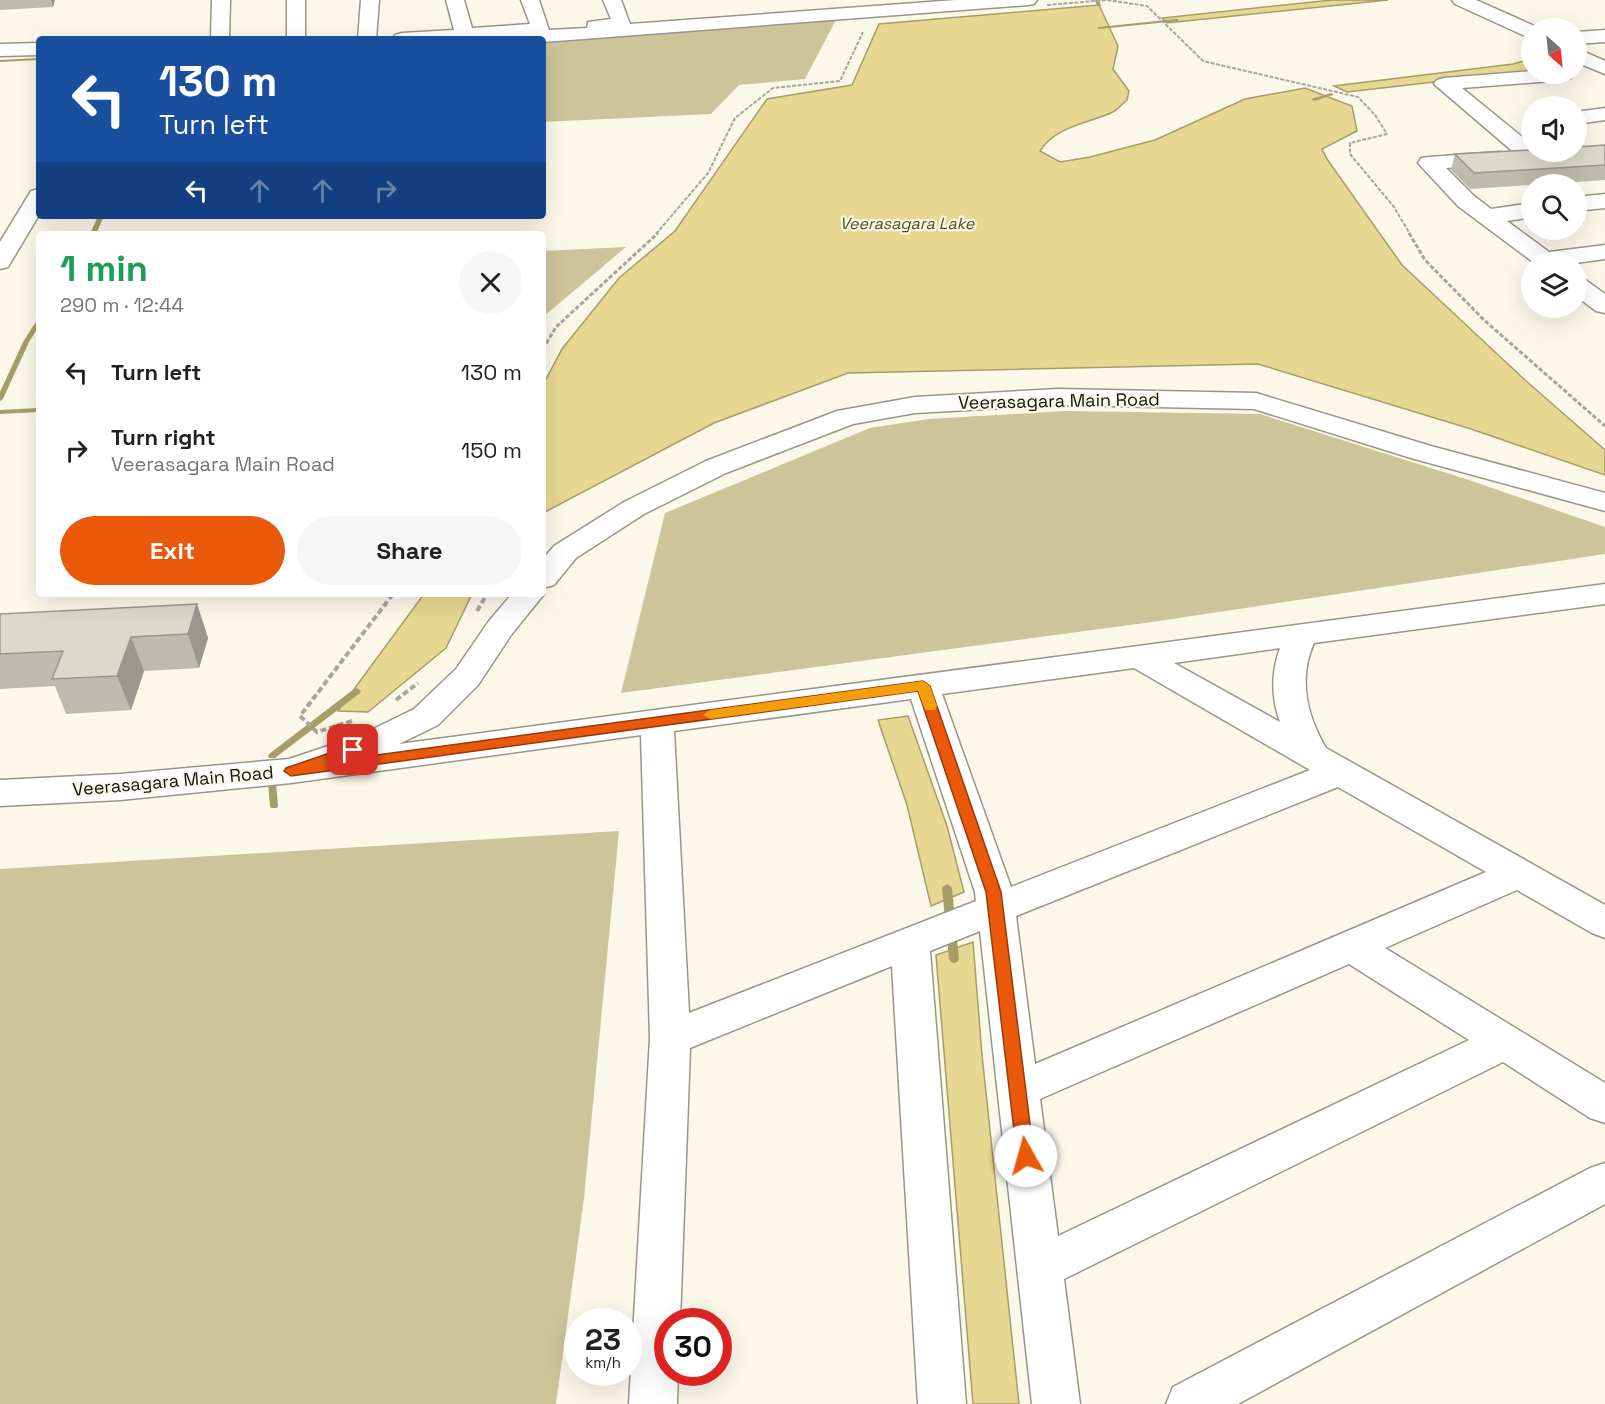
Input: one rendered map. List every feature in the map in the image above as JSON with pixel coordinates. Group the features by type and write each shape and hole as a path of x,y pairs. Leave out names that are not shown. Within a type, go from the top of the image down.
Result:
{"street":[{"path":"220,36 221,0"},
{"path":"296,0 296,36"},
{"path":"367,36 370,0"},
{"path":"455,0 465,35"},
{"path":"530,0 541,29"},
{"path":"449,36 622,23 612,0"},
{"path":"741,0 753,21"},
{"path":"818,0 829,16"},
{"path":"1470,0 1521,26"},
{"path":"546,36 829,16 898,5 1036,3"},
{"path":"1587,37 1605,36"},
{"path":"0,50 36,49"},
{"path":"1587,60 1605,69"},
{"path":"1587,71 1605,69"},
{"path":"1521,78 1444,84 1496,126 1542,155 1429,162 1466,201 1534,252"},
{"path":"1587,116 1605,114"},
{"path":"1496,126 1520,124"},
{"path":"0,262 36,201"},
{"path":"1587,203 1605,201"},
{"path":"1486,217 1521,212"},
{"path":"1587,255 1605,252"},
{"path":"1587,292 1605,306"},
{"name":"Veerasagara Main Road","path":"546,574 565,552 614,520 716,467 848,417 915,405 1058,397 1256,401 1421,452 1605,502"},
{"path":"291,771 1605,594"},
{"name":"Veerasagara Main Road","path":"0,793 120,787 291,771 373,743 426,717 467,677 500,628 526,597"},
{"path":"1303,634 1291,661 1288,690 1296,723 1328,764"},
{"path":"1139,657 1605,923"},
{"path":"923,686 994,892 982,914 1017,1090 1056,1404"},
{"path":"653,1404 670,1038 657,722"},
{"path":"670,1038 982,914 1328,764"},
{"path":"1017,1090 1518,874"},
{"path":"920,939 942,1404"},
{"path":"1350,945 1605,1105"},
{"path":"1039,1268 1505,1042"},
{"path":"1190,1404 1605,1182"}],"path":[{"path":"1036,3 1106,0 1147,6 1203,61 1358,97 1375,115 1387,134 1350,143 1350,154 1394,207 1425,260 1484,320 1605,426"},
{"path":"546,344 556,327 660,231 708,173 735,118 773,88 840,81 867,27"},
{"path":"361,718 317,732 300,716 391,597"},
{"path":"476,613 485,597"},
{"path":"392,704 419,682"}],"shaded area":[{"path":"837,18 805,79 739,85 711,114 546,122 546,42"},
{"path":"626,247 546,314 546,251"},
{"path":"1066,411 1260,414 1472,481 1605,527 1605,554 1152,622 621,693 665,513 870,428 928,419"},
{"path":"619,831 584,1198 569,1308 564,1308 564,1345 556,1404 0,1404 0,869"}],"water":[{"path":"1332,0 1388,0 1167,23 1162,18"},
{"name":"Veerasagara Lake","path":"1099,5 1118,46 1113,69 1129,91 1127,100 1113,112 1054,136 1040,151 1060,162 1090,157 1155,140 1245,99 1305,88 1352,106 1357,131 1322,149 1327,159 1402,265 1525,380 1605,450 1605,475 1471,429 1258,364 848,373 714,423 546,511 546,379 562,349 619,278 675,231 767,99 852,85 879,24"},
{"path":"1521,62 1521,72 1347,92 1334,86"},
{"path":"422,597 471,597 446,648 368,712 338,711"},
{"path":"908,716 947,826 964,892 931,906 907,805 878,720"},
{"path":"973,942 982,1055 1019,1404 973,1404 936,955"}],"building":[{"path":"1605,145 1605,165 1474,173 1455,154 1521,151 1521,162 1587,162 1587,146"},
{"path":"197,604 188,634 131,637 117,676 52,679 63,651 0,654 0,614"}],"waterway":[{"path":"1097,0 1099,5"},
{"path":"1099,28 1176,20"},
{"path":"0,61 36,59"},
{"path":"1314,99 1331,94"},
{"path":"94,231 100,219"},
{"path":"0,399 26,342 36,326"},
{"path":"0,412 36,410"},
{"path":"272,756 357,691"},
{"path":"272,783 274,806"},
{"path":"947,888 954,959"}],"slow traffic":[{"path":"710,715 923,686 930,706"}],"route":[{"path":"353,750 291,771 923,686 994,892 1026,1156"}]}
